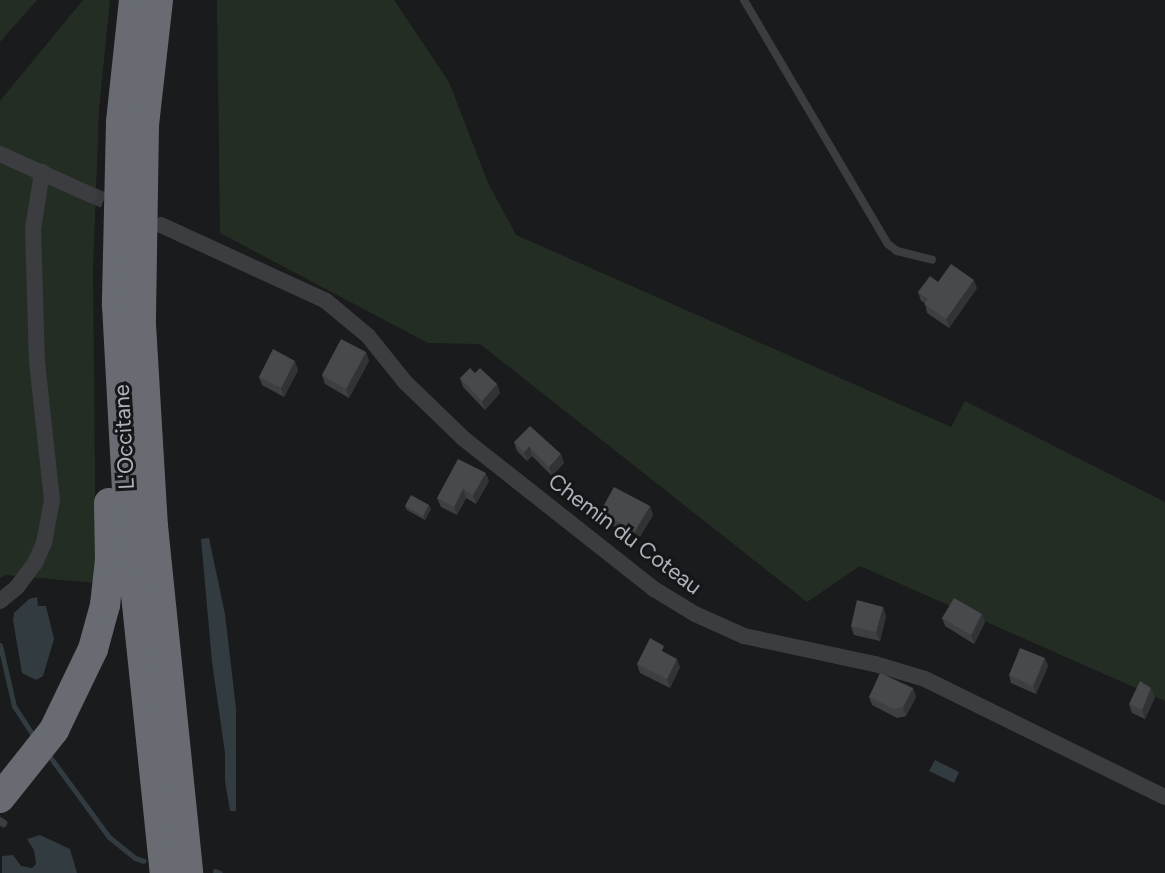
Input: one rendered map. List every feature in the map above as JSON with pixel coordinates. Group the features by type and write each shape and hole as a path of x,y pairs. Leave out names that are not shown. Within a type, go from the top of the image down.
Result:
{"highway":[{"name":"L'Occitane","path":"134,0 121,122 117,329 129,527 165,873"},
{"name":"L'Occitane","path":"158,0 144,125 141,325 153,526 188,873"},
{"path":"1,814 72,697 93,649 105,605 110,560 108,465 117,329"}],"street":[{"path":"0,154 89,194"},
{"path":"0,601 17,587 35,563 44,543 52,500 37,363 33,229 42,172"},
{"name":"Chemin du Coteau","path":"161,225 326,301 368,336 405,382 464,439 654,589 695,614 744,636 875,664 925,679 1165,797"}],"lane":[{"path":"744,0 888,244 897,251 932,260"}],"shaded area":[{"path":"0,0 37,0 0,42"},
{"path":"83,0 110,0 99,109 93,269 96,583 6,575 0,578 0,101"},
{"path":"217,0 394,0 449,82 488,183 516,235 951,427 965,401 1165,502 1165,701 860,566 807,602 480,344 428,343 220,233"},
{"path":"209,538 225,614 236,708 236,811 230,811 225,781 225,753 212,662 201,539"},
{"path":"37,597 38,606 46,606 54,639 43,676 36,680 22,673 13,620 14,613 29,599"},
{"path":"935,760 959,772 954,783 929,771"},
{"path":"40,835 70,849 77,873 2,873 2,856 13,855 21,866 32,868 36,864 34,850 27,839"}],"building":[{"path":"951,264 974,280 946,319 924,304 928,299 918,292 930,276 938,282"},
{"path":"341,339 366,352 346,389 322,375"},
{"path":"273,349 295,361 281,388 259,377"},
{"path":"470,368 475,373 480,368 497,384 482,401 460,378"},
{"path":"530,426 561,454 549,467 529,447 524,452 514,442"},
{"path":"458,459 486,473 473,495 463,489 454,507 437,498"},
{"path":"614,487 650,506 635,531 600,512"},
{"path":"411,495 429,505 423,516 405,506"},
{"path":"954,598 982,614 971,635 942,618"},
{"path":"857,600 883,607 876,632 851,626"},
{"path":"650,638 664,646 662,651 677,659 667,679 637,664"},
{"path":"1020,648 1045,658 1033,686 1009,675"},
{"path":"880,673 913,688 903,707 894,709 869,697"},
{"path":"1140,681 1151,688 1142,710 1129,704"}],"waterway":[{"path":"0,645 14,706 33,735"},
{"path":"50,757 109,837 135,858 144,861"},
{"path":"215,871 220,873"}],"tunnel":[{"path":"89,194 125,209"}]}
